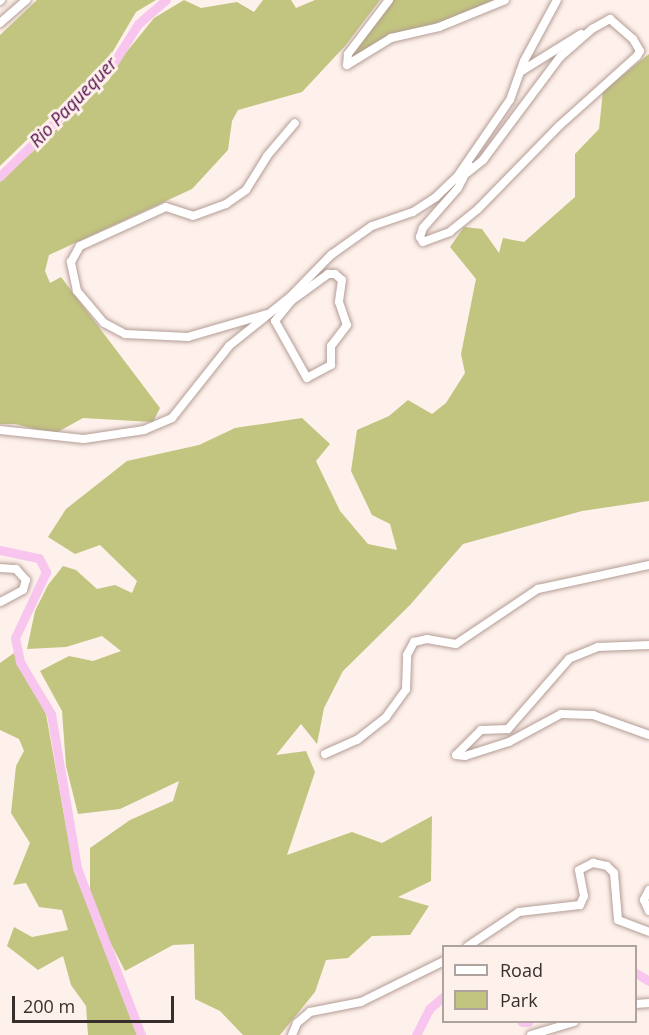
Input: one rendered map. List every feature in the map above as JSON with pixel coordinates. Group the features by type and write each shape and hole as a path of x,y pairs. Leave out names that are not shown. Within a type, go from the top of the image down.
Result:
{"street":[{"path":"0,23 26,0"},
{"path":"389,0 348,54 347,65 391,38 426,32 505,0"},
{"path":"0,430 84,439 153,428 182,409 229,346 272,312 290,300 330,273 343,283 339,302 347,325 331,346 331,365 312,378 302,374 275,325 290,300 331,255 358,235 436,198 470,163 510,100 519,73 557,0"},
{"path":"519,73 552,49 606,20 617,22 633,39 638,54 559,126 478,209 450,232 423,242 420,237 423,228 467,173 483,160 560,57 592,29"},
{"path":"272,312 188,337 125,334 104,323 77,291 71,262 80,246 166,207 193,216 226,204 246,190 267,156 295,123"},
{"path":"467,173 470,163"},
{"path":"325,754 357,740 386,717 406,689 407,655 414,642 427,639 456,644 538,589 649,565"},
{"path":"0,568 16,570 26,580 23,590 0,602"},
{"path":"649,645 598,646 569,659 508,729 481,730 456,755 465,756 509,742 561,714 593,715 649,735"},
{"path":"470,945 519,912 580,905 583,889 578,873 587,863 600,863 614,873 618,920 649,932"},
{"path":"649,890 644,900 649,911"},
{"path":"292,1035 297,1023 310,1012 361,1002 442,962"},
{"path":"531,1035 571,1023"}],"green space":[{"path":"37,0 156,0 136,12 106,63 0,166 0,35"},
{"path":"184,0 201,8 237,2 254,12 263,0 291,0 296,8 315,0 380,0 345,46 302,92 238,110 232,121 228,150 192,189 49,255 45,271 50,283 61,277 160,408 153,422 83,418 54,434 15,424 0,424 0,182 109,80 120,60 154,18"},
{"path":"389,0 502,0 473,15 388,39 346,64"},
{"path":"649,54 649,501 582,511 463,544 410,605 343,671 324,708 317,744 301,724 276,755 306,751 315,772 287,855 352,832 382,843 432,816 431,881 398,897 429,906 410,935 372,936 348,958 326,960 315,992 280,1035 243,1035 220,1011 195,999 194,944 173,945 125,971 108,938 90,892 90,848 130,820 173,801 179,781 120,809 78,814 66,766 62,711 40,671 69,656 93,661 121,651 102,636 66,647 27,649 35,611 48,585 63,566 76,570 97,589 115,585 132,593 137,581 100,545 75,554 48,537 66,509 127,461 199,445 235,428 302,418 330,444 316,461 340,511 368,544 397,550 390,524 372,515 351,471 357,430 389,416 408,400 432,414 446,403 465,373 461,354 476,279 450,247 464,227 482,229 499,253 503,238 524,242 575,197 575,154 599,129 603,91"},
{"path":"14,653 46,714 74,871 137,1035 88,1035 86,1006 71,985 63,956 38,970 7,946 14,927 32,937 68,930 62,910 39,907 26,883 13,885 30,843 11,813 16,766 24,751 19,739 0,730 0,663"}],"waterway":[{"name":"Rio Paquequer","path":"0,176 111,67 138,24 166,0"},
{"path":"0,550 39,558 46,572 15,638 20,662 51,714 77,868 141,1035"},
{"path":"637,974 649,981"},
{"path":"416,1035 429,1009 442,998"}]}
